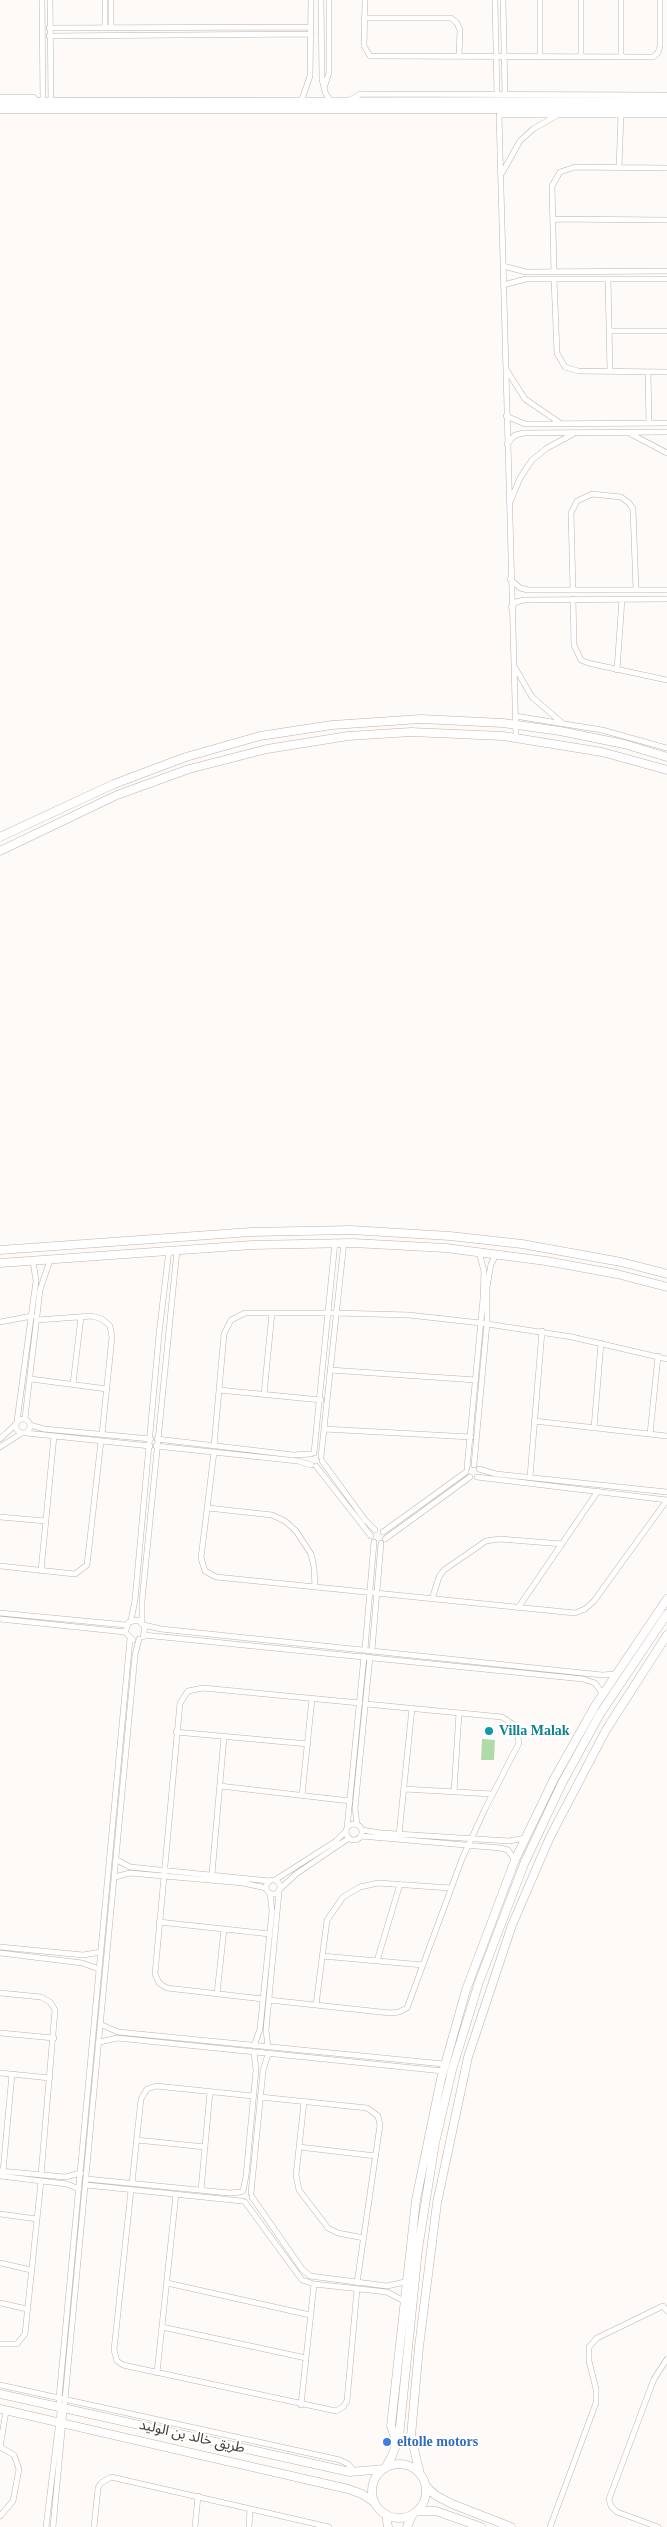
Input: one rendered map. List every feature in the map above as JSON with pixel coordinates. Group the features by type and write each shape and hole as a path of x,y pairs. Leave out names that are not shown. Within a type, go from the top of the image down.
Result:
{"street":[{"path":"42,0 45,102"},
{"path":"45,102 50,0"},
{"path":"105,0 108,28"},
{"path":"108,28 111,0"},
{"path":"301,102 308,85 310,65 311,0"},
{"path":"321,0 321,65 324,88 331,102"},
{"path":"324,88 329,73 329,0"},
{"path":"365,0 364,50 370,56 621,57 653,57 658,53 660,0"},
{"path":"495,0 516,738"},
{"path":"498,105 505,94 504,0"},
{"path":"540,0 540,56"},
{"path":"581,0 581,56"},
{"path":"621,0 621,57"},
{"path":"364,18 451,18 457,22 460,30 459,56"},
{"path":"49,28 311,27"},
{"path":"49,36 310,34"},
{"path":"310,65 321,65"},
{"path":"505,94 667,95"},
{"path":"0,97 33,97 45,102"},
{"path":"0,109 498,105 667,101"},
{"path":"0,102 347,102 498,105 651,112 667,115"},
{"path":"498,105 558,115 621,115 667,109"},
{"path":"501,176 520,141 533,129 558,115"},
{"path":"619,167 621,115"},
{"path":"554,272 552,186 560,172 571,167 667,168"},
{"path":"553,219 667,220"},
{"path":"503,266 520,271 667,271"},
{"path":"554,279 557,350 560,362 574,371 667,372"},
{"path":"608,279 610,371"},
{"path":"503,284 520,280 667,279"},
{"path":"609,331 667,331"},
{"path":"505,367 525,399 561,424"},
{"path":"648,372 649,423"},
{"path":"506,416 523,424 667,423"},
{"path":"522,433 520,428 523,424"},
{"path":"629,432 667,453"},
{"path":"507,445 513,437 522,433 667,432"},
{"path":"508,507 516,486 528,465 547,448 576,433"},
{"path":"573,590 571,513 577,501 592,494 621,496 633,509 636,590"},
{"path":"510,579 517,586 528,590 667,590"},
{"path":"528,590 526,595 528,600"},
{"path":"573,599 574,645 577,655 588,663 667,680"},
{"path":"616,670 622,599"},
{"path":"511,607 518,601 528,600 667,599"},
{"path":"513,662 521,681 532,697 546,712 563,723"},
{"path":"515,716 602,730 667,748"},
{"path":"0,837 137,774 236,742 284,732 373,721 421,719 516,725 560,731 624,744 667,757"},
{"path":"475,721 475,733"},
{"path":"0,851 117,796 190,769 238,755 304,742 348,736 411,732 475,733 602,752 667,770"},
{"path":"0,1250 251,1232 328,1230 450,1236 522,1244 621,1262 667,1274"},
{"path":"335,1242 321,1400 313,1454 308,1460 372,1539 383,1541"},
{"path":"313,1466 321,1459 344,1242"},
{"path":"0,1263 252,1244 344,1242 496,1254 616,1274 667,1287"},
{"path":"84,1244 83,1251 86,1257"},
{"path":"520,1258 523,1253 522,1244"},
{"path":"58,1246 62,1252 60,1258"},
{"path":"546,1262 542,1255 547,1248"},
{"path":"144,1635 141,1604 156,1446 154,1439 157,1361 173,1250"},
{"path":"53,2527 62,2408 59,2398 130,1639 125,1632 126,1625 131,1620 150,1446 154,1439 164,1362 173,1250"},
{"path":"468,1472 476,1380 484,1323 484,1270 479,1252"},
{"path":"383,1541 468,1472 474,1465 487,1288 491,1264 496,1254"},
{"path":"0,1439 16,1423 24,1418 31,1379 41,1284 50,1260"},
{"path":"33,1261 36,1281 16,1423 18,1431 24,1433 54,1436 70,1434"},
{"path":"468,1472 476,1477 667,1500 594,1601 585,1609 566,1614 216,1577 208,1574 203,1567 201,1558 216,1449 224,1334 228,1324 240,1315 272,1313 328,1312 408,1316 542,1331 667,1359"},
{"path":"264,1394 272,1313"},
{"path":"0,1322 32,1316"},
{"path":"0,1566 75,1574 87,1565 112,1332 102,1319 92,1316 37,1320"},
{"path":"73,1384 80,1317"},
{"path":"530,1477 542,1331"},
{"path":"594,1428 601,1343"},
{"path":"26,1356 33,1357"},
{"path":"650,1434 658,1356"},
{"path":"157,1361 164,1362"},
{"path":"330,1370 476,1380"},
{"path":"31,1379 107,1389"},
{"path":"219,1390 321,1400"},
{"path":"24,1418 30,1425 70,1434 150,1446"},
{"path":"534,1421 667,1436"},
{"path":"0,1447 24,1433 30,1425"},
{"path":"324,1429 471,1437"},
{"path":"41,1571 54,1436"},
{"path":"102,1438 154,1439 313,1466"},
{"path":"156,1446 293,1455 313,1454 321,1459 366,1520 376,1530 383,1532 417,1512"},
{"path":"474,1465 479,1469 530,1477 667,1492"},
{"path":"476,1477 479,1469"},
{"path":"518,1608 598,1491"},
{"path":"208,1508 272,1515 285,1521 296,1531 311,1554 315,1587"},
{"path":"0,1516 46,1521"},
{"path":"368,1650 372,1539 376,1530"},
{"path":"361,1833 357,1824 355,1808 367,1656 377,1593 383,1532"},
{"path":"432,1599 439,1577 444,1570 486,1541 495,1538 562,1544"},
{"path":"141,1541 147,1541"},
{"path":"398,2442 391,2426 416,2200 444,2068 478,1956 515,1860 567,1754 603,1694 667,1599"},
{"path":"0,1613 126,1625"},
{"path":"9,1620 10,1614"},
{"path":"481,2527 436,2510 414,2513 399,2518 386,2514 374,2502 372,2487 398,2442 424,2202 450,2078 472,2003 524,1864 562,1783 600,1714 667,1614"},
{"path":"0,1619 125,1632"},
{"path":"131,1620 161,1629 616,1674"},
{"path":"62,2408 66,2400 116,1877 135,1655 139,1639 144,1635 292,1648 587,1679 598,1686 603,1694"},
{"path":"511,2527 452,2504 435,2495 426,2486 420,2474 411,2436 434,2222 447,2146 464,2073 490,1986 530,1882 572,1790 611,1720 667,1635"},
{"path":"130,1639 139,1639"},
{"path":"292,1642 292,1648"},
{"path":"436,1663 437,1657"},
{"path":"202,1688 312,1699 502,1717 512,1722 518,1731 519,1743 470,1839 410,2004 399,2012 172,1989 159,1983 154,1970 176,1732 180,1703 185,1694 193,1689 202,1688"},
{"path":"302,1795 312,1699"},
{"path":"349,1838 347,1830 350,1801 363,1704"},
{"path":"399,1834 412,1708"},
{"path":"454,1792 459,1713"},
{"path":"176,1732 308,1744"},
{"path":"212,1874 224,1737"},
{"path":"118,1761 126,1762"},
{"path":"220,1786 350,1801"},
{"path":"404,1789 492,1794"},
{"path":"268,2047 266,2000 272,1907 268,1891 272,1881 336,1841 350,1825 357,1824"},
{"path":"117,1860 130,1867 243,1883 268,1891 279,1890 296,1874 349,1838 356,1839 361,1833"},
{"path":"361,1833 509,1841 525,1838"},
{"path":"361,1833 504,1849 511,1853 515,1860"},
{"path":"116,1877 130,1873 212,1874 272,1881 280,1884 266,2000 260,2029 254,2046"},
{"path":"316,2005 327,1920 343,1897 369,1884 400,1884 451,1888"},
{"path":"377,1961 400,1884"},
{"path":"159,1922 270,1934"},
{"path":"217,1994 224,1929"},
{"path":"0,1946 83,1955 101,1952"},
{"path":"27,1949 27,1956"},
{"path":"0,1953 82,1962 99,1969"},
{"path":"322,1956 423,1965"},
{"path":"99,1977 106,1978"},
{"path":"479,1982 484,1987 490,1986"},
{"path":"0,1992 42,1997 50,2002 56,2014 32,2270 23,2338 13,2346 0,2344"},
{"path":"472,2003 479,2001 484,2006"},
{"path":"102,2025 114,2031 136,2034 268,2047 444,2068"},
{"path":"0,2033 54,2038"},
{"path":"135,2040 136,2034"},
{"path":"100,2042 113,2038 268,2054 444,2068"},
{"path":"213,2048 214,2042"},
{"path":"254,2052 256,2066 246,2176 240,2196 243,2202 302,2280 314,2284 357,2286 387,2286 406,2282"},
{"path":"86,2186 243,2202 249,2201 264,2066 268,2054"},
{"path":"0,2073 50,2078"},
{"path":"12,2074 1,2173 41,2178 79,2189"},
{"path":"88,2086 96,2087"},
{"path":"132,2183 141,2099 147,2090 157,2086 253,2096"},
{"path":"201,2190 210,2092"},
{"path":"131,2190 114,2354 117,2360 123,2365 300,2405 332,2412 340,2410 346,2404 357,2286 380,2125 375,2112 367,2108 260,2097"},
{"path":"304,2102 296,2175 299,2190 328,2228 338,2233 364,2238"},
{"path":"137,2140 205,2146"},
{"path":"299,2147 376,2156"},
{"path":"41,2178 68,2177 81,2173"},
{"path":"87,2179 201,2190 242,2191 251,2195 258,2209 307,2274 320,2279 387,2292 404,2301"},
{"path":"158,2373 176,2194"},
{"path":"0,2214 37,2219"},
{"path":"73,2254 80,2255"},
{"path":"0,2263 32,2270"},
{"path":"167,2283 310,2315"},
{"path":"300,2405 314,2284"},
{"path":"0,2303 27,2309"},
{"path":"550,2527 596,2403 596,2389 588,2356 590,2344 663,2306 667,2311"},
{"path":"162,2327 306,2358"},
{"path":"658,2527 617,2512 611,2506 609,2499 654,2380 667,2359"},
{"path":"0,2385 340,2460 348,2464 356,2472"},
{"name":"طريق خالد بن الوليد","path":"0,2394 356,2472 384,2468"},
{"path":"0,2516 13,2501 19,2469 14,2455 0,2447 3,2410"},
{"name":"طريق خالد بن الوليد","path":"3,2410 348,2489 362,2494 374,2502"},
{"path":"46,2527 61,2423"},
{"path":"384,2468 404,2464 420,2474"},
{"path":"94,2527 98,2488 106,2479 112,2477 329,2527"},
{"path":"407,2527 414,2513 424,2502 426,2486"},
{"path":"195,2527 198,2496"},
{"path":"448,2515 452,2504"},
{"path":"249,2527 250,2509"},
{"path":"386,2514 388,2527"}],"green space":[{"path":"482,1739 495,1740 494,1760 481,1760"}],"place":[{"name":"Villa Malak","path":"489,1731"},
{"name":"eltolle motors","path":"387,2442"}]}
